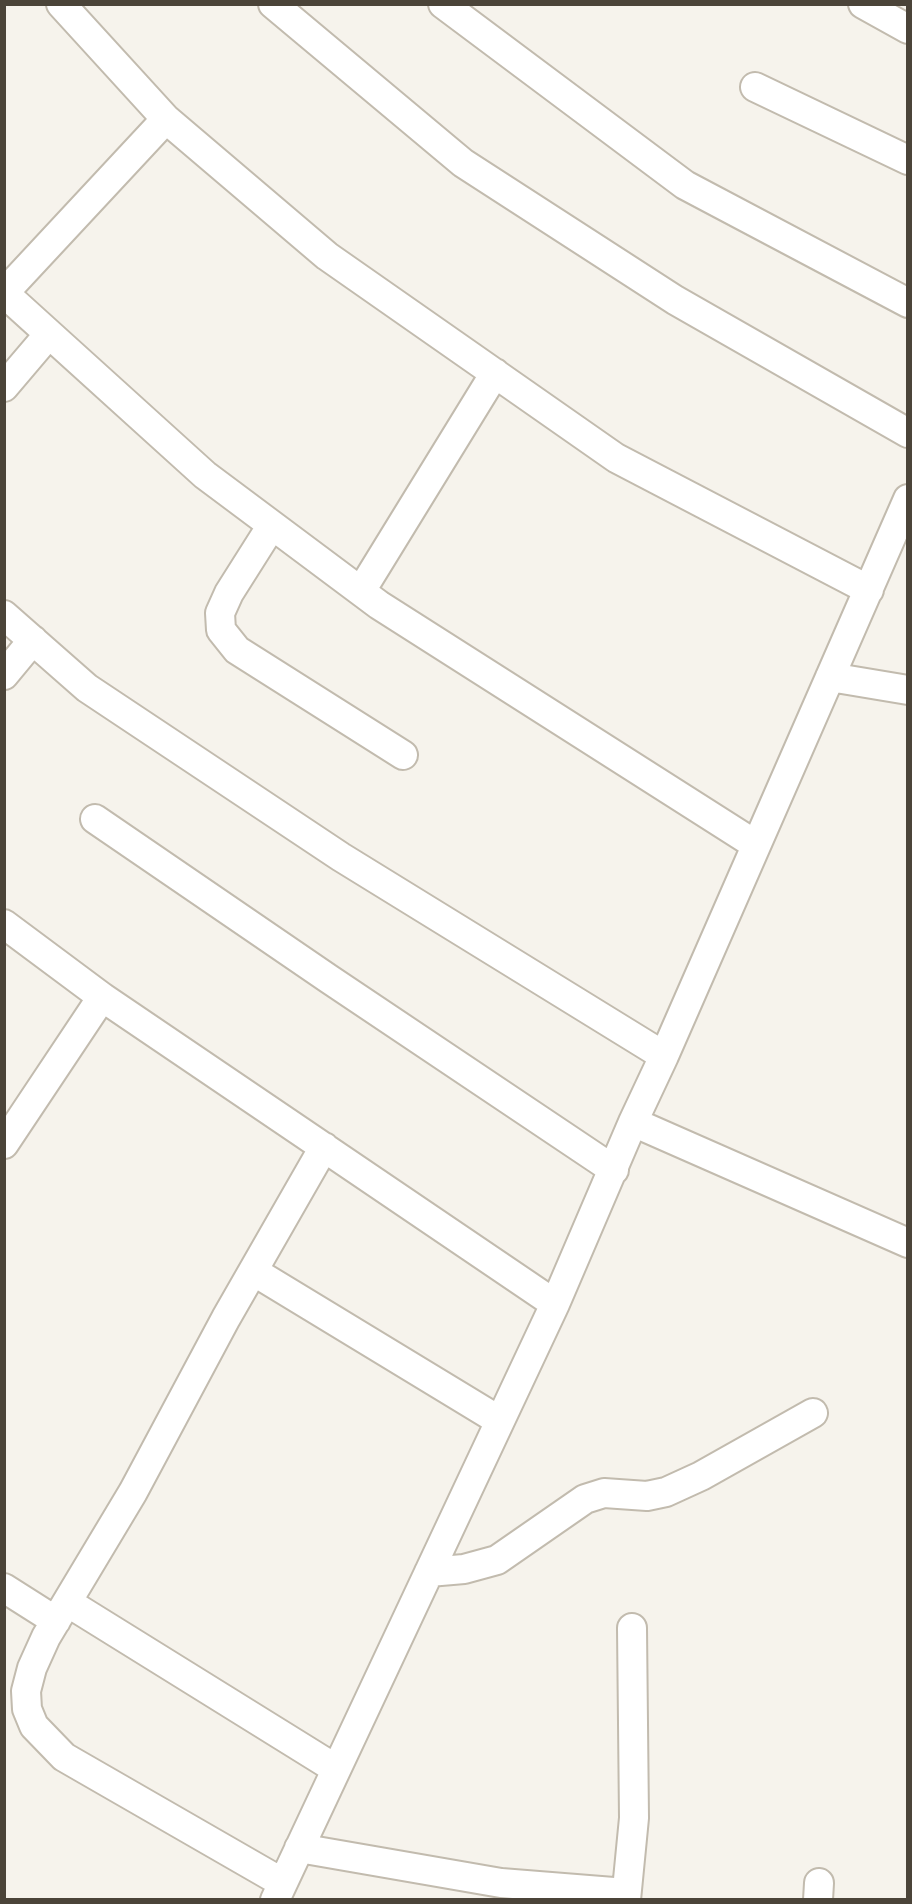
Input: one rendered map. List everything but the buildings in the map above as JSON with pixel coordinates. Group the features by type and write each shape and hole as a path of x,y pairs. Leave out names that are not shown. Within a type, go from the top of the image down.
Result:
{"street":[{"path":"61,4 166,119 327,256 616,458 869,590"},
{"path":"273,4 463,163 675,300 908,433"},
{"path":"442,4 685,185 908,303"},
{"path":"863,4 908,29"},
{"path":"755,87 908,160"},
{"path":"166,119 4,293 205,475 361,591 399,618 756,845"},
{"path":"4,387 49,334"},
{"path":"361,591 495,373"},
{"path":"324,1147 253,1271 133,1492 61,1612 32,1668 26,1692 27,1709 34,1726 64,1757 279,1891 555,1304 907,502"},
{"path":"272,525 220,613 221,630 237,650 403,755"},
{"path":"4,615 87,688 341,857 664,1056"},
{"path":"4,675 33,640"},
{"path":"830,678 908,690"},
{"path":"95,819 614,1170"},
{"path":"4,924 102,997 555,1304"},
{"path":"4,1144 102,997"},
{"path":"633,1122 908,1243"},
{"path":"253,1271 500,1421"},
{"path":"429,1572 464,1569 497,1560 585,1499 604,1493 647,1496 666,1492 702,1476 813,1413"},
{"path":"4,1588 61,1612 336,1769"},
{"path":"299,1848 501,1883 626,1896 634,1818 632,1628"}]}
